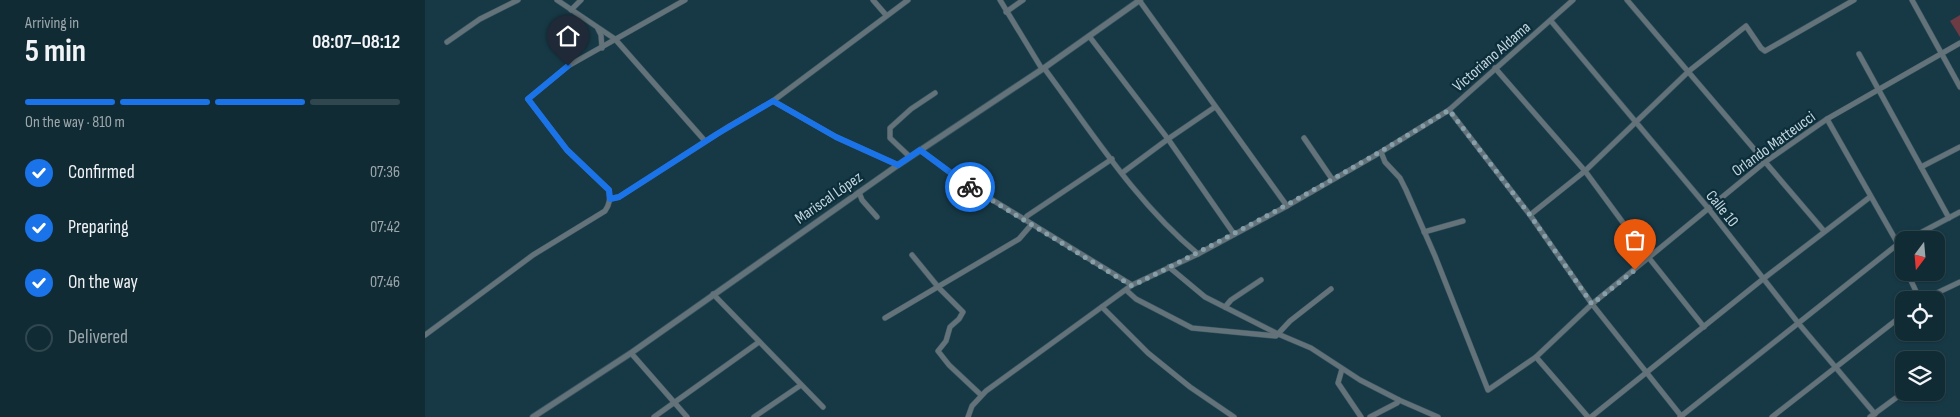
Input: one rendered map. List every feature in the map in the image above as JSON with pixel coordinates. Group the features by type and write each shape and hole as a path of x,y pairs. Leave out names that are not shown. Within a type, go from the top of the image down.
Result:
{"street":[{"path":"447,42 480,19 518,0"},
{"path":"557,0 615,39 705,141"},
{"path":"571,10 581,0"},
{"path":"425,335 533,255 605,211 609,205 609,190 567,150 528,99 568,66 685,0"},
{"path":"873,0 886,15"},
{"path":"610,199 619,197 705,141 773,101 908,0"},
{"path":"1000,0 1043,68 1122,173 1173,233 1198,254"},
{"path":"1006,12 1023,0"},
{"path":"1140,0 1287,206"},
{"name":"Mariscal López","path":"533,417 631,353 859,192 1140,0"},
{"name":"Victoriano Aldama","path":"981,395 1132,286 1198,254 1287,206 1449,110 1573,0"},
{"path":"1627,0 1824,231"},
{"path":"1530,215 1585,171 1689,71 1746,26 1761,48 1765,51 1771,50 1854,0"},
{"path":"1912,0 1960,87"},
{"name":"Calle 10","path":"1551,21 1635,124 1708,208 1872,415"},
{"path":"598,28 601,35 602,48"},
{"path":"1089,36 1167,139 1234,234"},
{"name":"Orlando Matteucci","path":"1425,232 1488,390 1537,357 1592,304 1765,162 1827,119 1960,43"},
{"path":"1859,54 1880,89 1949,218"},
{"path":"1495,68 1585,171 1649,258 1704,327"},
{"path":"910,157 890,138 890,128 911,109 935,93"},
{"path":"773,101 836,137 898,165"},
{"path":"1122,173 1167,139 1215,107"},
{"path":"1449,110 1530,215 1592,304 1681,417 1895,248"},
{"path":"1827,119 1870,197 1895,234"},
{"path":"1304,138 1332,179"},
{"path":"1921,168 1960,147"},
{"path":"920,150 963,182 1132,286"},
{"path":"1381,152 1385,162 1403,184 1425,232 1463,221"},
{"path":"1025,220 1027,216 1112,159"},
{"path":"859,192 862,200 877,217"},
{"path":"1537,357 1589,417 1824,231 1870,197"},
{"path":"1924,231 1960,212"},
{"path":"885,318 939,288 1019,239 1031,224"},
{"path":"912,255 939,288 963,312 959,319 950,327 946,341 939,349 939,354 981,395 972,406 968,417"},
{"path":"1169,267 1205,297 1278,334 1311,348 1342,369 1399,400 1438,417"},
{"path":"1225,307 1231,300 1261,280"},
{"path":"1940,291 1960,282"},
{"path":"1127,290 1136,299 1192,328 1276,336 1290,320 1331,289"},
{"path":"713,294 823,407"},
{"path":"1102,307 1148,353 1190,387 1234,417"},
{"path":"1772,417 1895,321"},
{"path":"654,417 759,342"},
{"path":"631,353 687,417"},
{"path":"1342,369 1338,383 1361,417"},
{"path":"755,417 801,385"},
{"path":"1872,415 1895,398"},
{"path":"1371,417 1397,403 1399,400"}],"shaded area":[{"path":"1960,15 1960,37 1950,21"}],"way so far":[{"path":"970,187 1132,286 1198,254 1287,206 1449,110 1530,215 1592,304 1635,270"}],"route":[{"path":"568,66 551,78 528,99 567,150 609,190 610,199 619,197 659,170 773,101 836,137 898,165 920,150 970,187"}]}
